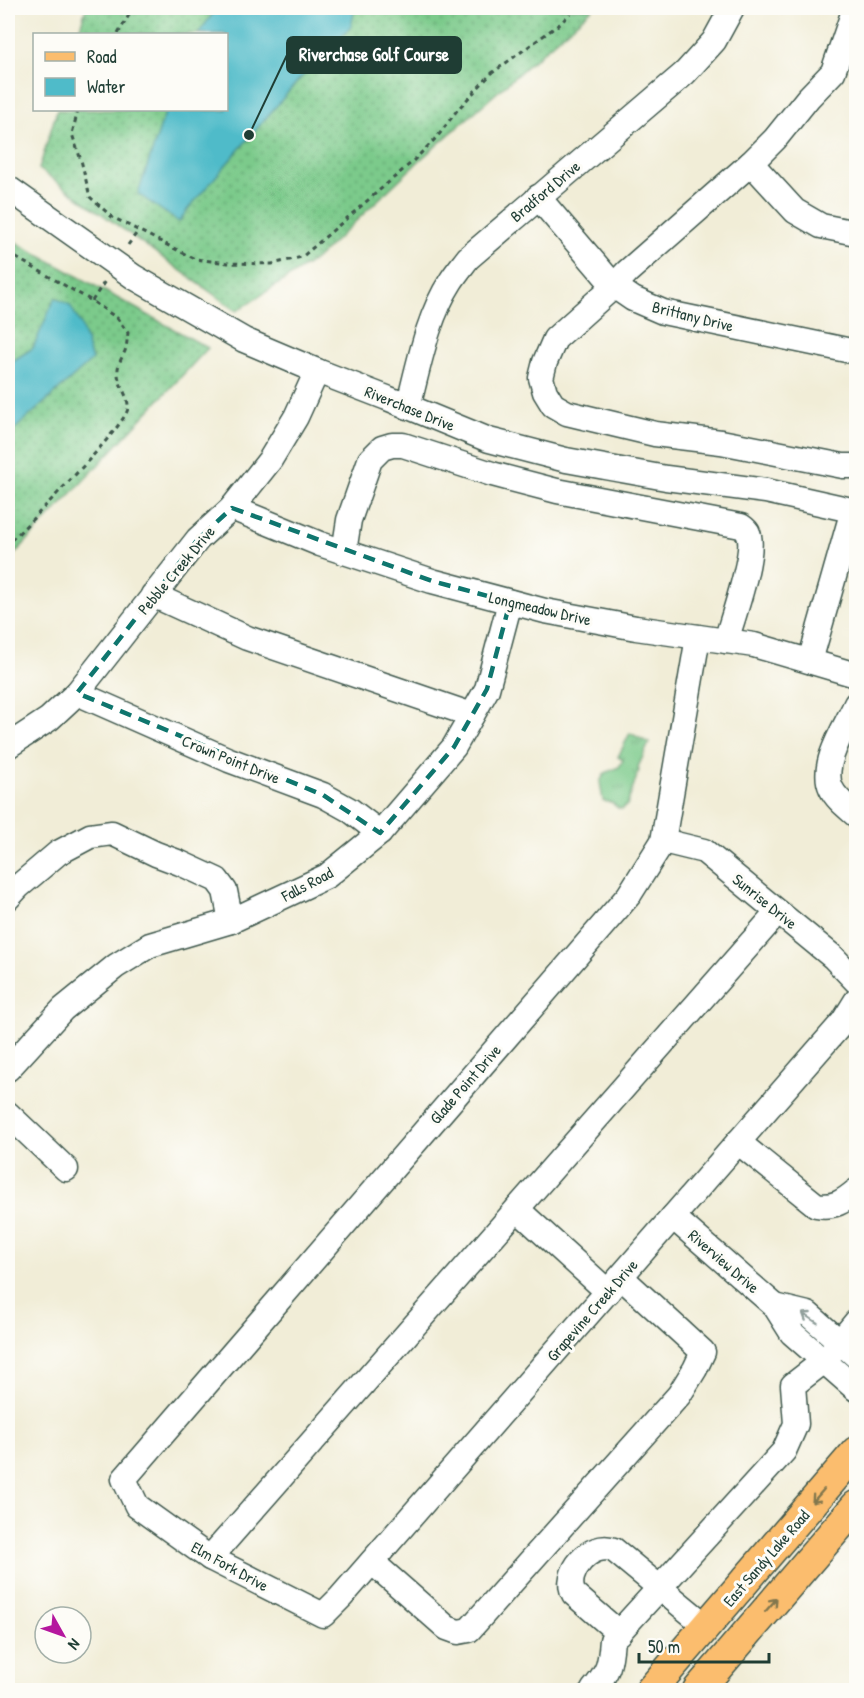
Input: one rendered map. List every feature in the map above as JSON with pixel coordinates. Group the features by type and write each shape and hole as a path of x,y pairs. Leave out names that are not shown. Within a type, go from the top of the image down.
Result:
{"main road":[{"name":"East Sandy Lake Road","path":"651,1690 856,1452"},
{"path":"698,1690 856,1506"},
{"path":"706,1626 733,1649"}],"street":[{"name":"Bradford Drive","path":"408,407 426,339 438,306 468,258 685,73 714,41 732,8"},
{"path":"855,8 833,72 751,163 555,339 540,378 553,405 567,413 655,434 721,442 843,466 856,466"},
{"path":"751,163 795,212 821,226 856,233"},
{"name":"Riverchase Drive","path":"8,188 134,277 244,340 489,440 566,460 666,478 766,491 855,511"},
{"name":"Brittany Drive","path":"538,197 614,286 633,299 663,312 856,352"},
{"name":"Pebble Creek Drive","path":"8,746 49,719 77,693 198,539 231,508 270,460 296,417 317,371"},
{"path":"344,552 349,520 370,460 382,448 403,445 435,457 557,491 741,526 748,533 750,546 748,565 726,641"},
{"name":"Longmeadow Drive","path":"231,508 344,552 432,582 544,611 636,628 754,645 856,675"},
{"path":"810,661 855,511"},
{"path":"153,595 247,638 472,715"},
{"name":"Falls Road","path":"8,1068 63,1009 116,966 150,945 231,921 327,876 380,833 454,747 487,689 510,602"},
{"name":"Glade Point Drive","path":"124,1479 629,895 663,841 698,637"},
{"name":"Crown Point Drive","path":"77,693 229,760 323,795 350,810 380,833"},
{"path":"856,704 830,760 827,777 831,790 856,815"},
{"path":"8,898 58,853 90,836 112,833 217,880 225,891 231,921"},
{"name":"Sunrise Drive","path":"663,841 704,851 833,957 856,981"},
{"path":"210,1557 778,912"},
{"name":"Grapevine Creek Drive","path":"323,1615 372,1562 843,1022 856,1001"},
{"path":"8,1114 66,1169"},
{"path":"738,1142 816,1205 827,1207 841,1203 856,1191"},
{"path":"372,1562 447,1628 458,1632 469,1630 679,1395 703,1353 517,1209"},
{"name":"Riverview Drive","path":"673,1217 775,1306 792,1333 856,1389"},
{"name":"Riverview Drive","path":"775,1306 808,1314 848,1349"},
{"path":"592,1690 605,1676 610,1663 612,1640 784,1451 796,1424 793,1385 824,1361 848,1349 856,1322"},
{"name":"Elm Fork Drive","path":"124,1479 137,1506 210,1557 323,1615"},
{"path":"619,1633 574,1594 571,1588 572,1577 585,1557 596,1549 609,1548 706,1626"}],"path":[{"path":"119,33 133,8"},
{"path":"78,111 72,134 90,197 112,217 195,259 228,263 272,264 302,258 411,163 438,136 458,109 492,73 561,23 575,8"},
{"path":"128,245 138,231"},
{"path":"8,253 92,301 117,318 128,333 126,348 117,369 118,380 125,393 128,408 125,418 110,437 8,543"},
{"path":"92,301 105,281"}],"highlighted area":[{"path":"232,508 432,581 510,602 487,689 454,747 380,833 323,795 77,693 198,539"}],"green space":[{"path":"86,8 593,8 420,160 315,260 237,311 39,169 57,111 228,111 228,33 78,33"},
{"path":"8,238 208,348 8,561"},
{"path":"630,733 649,743 638,767 627,805 622,809 603,801 600,782 605,773 619,767 623,760 618,757"}],"water":[{"path":"217,8 355,8 351,27 297,82 179,222 138,194 166,111 228,111 228,33 199,33"},
{"path":"55,298 70,305 81,325 92,360 8,435 8,364 33,348"}],"place":[{"name":"Riverchase Golf Course","path":"249,135"}]}
